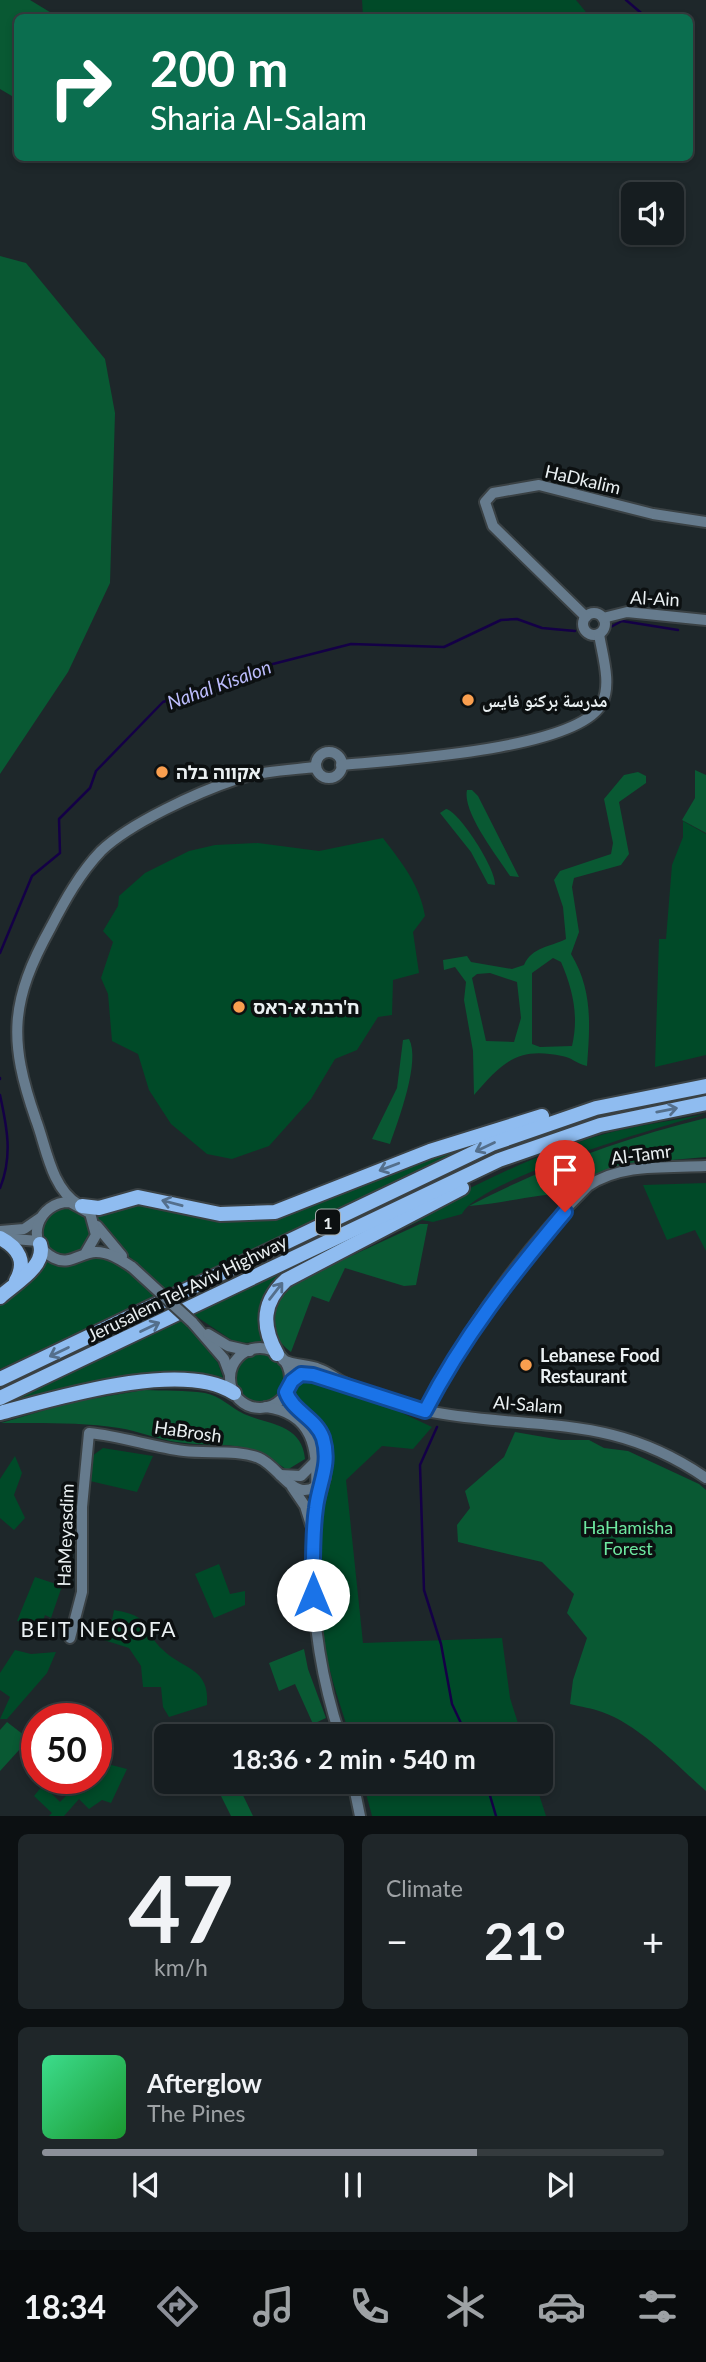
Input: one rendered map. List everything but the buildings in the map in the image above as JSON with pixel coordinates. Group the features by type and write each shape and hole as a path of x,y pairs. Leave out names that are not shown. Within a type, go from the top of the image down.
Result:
{"highway":[{"name":"Jerusalem Tel-Aviv Highway","path":"0,1379 492,1144 572,1115 667,1092 706,1086"},
{"path":"80,1205 99,1208 138,1197 220,1214 275,1212 405,1160 513,1123 667,1092"},
{"name":"Jerusalem Tel-Aviv Highway","path":"0,1398 499,1160 566,1135 628,1118 706,1103"},
{"path":"280,1357 267,1331 265,1313 271,1296 286,1280 523,1157 628,1118"},
{"path":"0,1238 18,1251 22,1262 20,1273 6,1292"},
{"path":"6,1292 40,1260 39,1242"},
{"path":"0,1413 82,1391 135,1382 205,1382 234,1393"}],"main road":[{"name":"HaDkalim","path":"586,617 494,526 485,502 493,493 539,485 653,514 706,522"},
{"name":"Al-Ain","path":"603,618 627,612 706,620"},
{"path":"341,765 495,747 582,723 597,712 606,693 599,634 604,627 603,618 593,613 586,617 583,624 585,631 591,635 599,634"},
{"path":"326,752 336,754 341,765 337,774 329,777 321,775 316,767 319,757 326,752"},
{"path":"316,767 255,775 229,782 128,830 92,861 46,936 17,1013 18,1058 58,1181 130,1265 201,1330 225,1359 234,1393 247,1405 285,1412 312,1438 317,1459 313,1538 317,1650 327,1698 336,1724"},
{"path":"0,1231 23,1229 40,1218 47,1208 54,1188 37,1120"},
{"name":"Al-Tamr","path":"425,1411 481,1314 588,1186 601,1177 622,1171 706,1166"},
{"path":"47,1208 61,1202 80,1205"},
{"path":"39,1242 40,1218"},
{"path":"85,1254 95,1239 95,1224"},
{"path":"0,1238 39,1242 58,1259 72,1260 85,1254 105,1253 130,1265"},
{"path":"201,1330 228,1346 250,1351 264,1349 280,1357 317,1368 341,1382"},
{"path":"230,1374 238,1358 250,1351"},
{"path":"280,1357 289,1373 287,1389 292,1404 320,1433 326,1450 325,1478 317,1492"},
{"path":"266,1407 278,1402 296,1377 305,1374 341,1382"},
{"name":"Al-Salam","path":"341,1382 400,1405 425,1411 602,1431 656,1450 706,1478"},
{"name":"HaBrosh","path":"89,1433 186,1451 252,1456 266,1462 290,1485 305,1506 313,1538"},
{"name":"HaMeyasdim","path":"70,1638 82,1592 82,1514 89,1433"},
{"path":"277,1474 301,1476 312,1469 317,1459"},
{"path":"290,1485 317,1492"},
{"path":"355,1794 360,1816"}],"green space":[{"path":"0,0 30,0 53,14 14,14 14,97 0,89"},
{"path":"362,0 576,0 588,14 363,14"},
{"path":"0,256 26,263 105,359 115,413 110,583 68,672 0,774"},
{"path":"695,770 706,775 706,833 682,820 695,798"},
{"path":"638,772 646,776 646,783 619,802 629,854 621,865 574,878 572,887 579,932 571,954 587,995 587,1066 565,1057 533,1053 502,1066 474,1095 473,1051 464,1000 466,982 455,967 444,970 443,960 467,956 471,962 512,969 524,965 537,951 566,939 563,907 554,880 560,871 611,854 613,843 604,799 624,775","holes":["553,958 561,962 572,993 575,1014 572,1046 540,1047 532,1044 532,973","490,973 517,982 521,1018 514,1042 486,1041 472,978 477,974"]},
{"path":"467,790 472,790 478,796 519,877 510,876 482,834 470,810"},
{"path":"446,809 452,812 476,842 490,867 495,885 488,884 471,852 440,813"},
{"path":"683,821 706,834 706,1055 655,1067 659,939 666,939 672,865 683,837"},
{"path":"383,838 409,875 423,905 425,916 413,932 419,973 393,980 392,1015 378,1017 357,1050 335,1059 311,1099 269,1146 232,1159 207,1154 171,1124 149,1090 138,1054 112,1041 108,994 101,978 113,942 103,931 118,906 119,896 145,873 189,851 215,845 258,843 319,851"},
{"path":"409,1039 412,1049 410,1076 390,1144 372,1139 397,1088 403,1040"},
{"path":"706,1114 574,1155 502,1185 476,1200 462,1214 433,1222 422,1220 367,1245 456,1195 552,1151 616,1131"},
{"path":"706,1118 706,1157 626,1164 592,1176 575,1193 469,1206 585,1155"},
{"path":"542,1119 167,1291 120,1248 93,1213 133,1202 288,1214 406,1165"},
{"path":"706,1183 706,1251 695,1230 667,1240 643,1185"},
{"path":"66,1206 83,1214 91,1231 83,1248 66,1256 49,1248 41,1231 49,1214"},
{"path":"385,1222 295,1268 265,1342 236,1343 191,1313"},
{"path":"420,1224 428,1224 416,1285 404,1286 345,1268 329,1302 312,1296 291,1352 281,1343 272,1325 272,1315 274,1306 287,1289 297,1281"},
{"path":"44,1253 50,1259 99,1258 110,1261 130,1272 157,1296 0,1369 0,1304 15,1291"},
{"path":"182,1318 218,1363 224,1381 201,1377 0,1409 0,1403"},
{"path":"260,1354 269,1355 277,1361 283,1369 283,1387 277,1395 269,1401 260,1402 251,1401 243,1395 237,1387 236,1378 237,1369 243,1361 251,1355"},
{"path":"311,1378 342,1385 432,1427 413,1449 382,1446 346,1480 363,1643 502,1638 510,1698 518,1724 346,1724 329,1668 322,1626 322,1529 331,1465 329,1444 322,1428 295,1400 292,1393 298,1380"},
{"path":"144,1390 197,1392 215,1397 244,1414 291,1432 303,1447 305,1459 287,1470 258,1452 234,1446 176,1442 104,1426 1,1423 72,1402"},
{"name":"HaHamisha Forest","path":"515,1432 561,1440 589,1440 604,1448 628,1451 699,1484 706,1490 706,1791 630,1726 594,1709 570,1704 573,1680 587,1638 567,1613 574,1594 542,1562 458,1542 457,1525 470,1508 465,1491 504,1457"},
{"path":"103,1448 153,1456 137,1492 90,1481 92,1456"},
{"path":"15,1456 22,1473 14,1495 25,1518 14,1530 0,1518 0,1479"},
{"path":"219,1564 230,1594 245,1591 245,1605 214,1618 195,1574"},
{"path":"35,1577 62,1586 51,1618 45,1615 42,1624 17,1621"},
{"path":"114,1610 141,1619 162,1649 200,1676 207,1693 207,1705 169,1717 163,1707 161,1687 143,1687 141,1666 129,1648 88,1635 85,1628 101,1628 102,1620 112,1620"},
{"path":"304,1649 308,1669 326,1718 313,1724 295,1684 279,1691 269,1663"},
{"path":"15,1650 31,1654 56,1652 47,1673 7,1719 0,1719 10,1697 0,1690 0,1673"},
{"path":"7,1722 21,1733 21,1748 0,1771 0,1730"},
{"path":"112,1765 127,1769 111,1803 102,1800 89,1809 79,1799 64,1816 49,1816 52,1813 34,1796 52,1794 60,1802 68,1794 112,1794"},
{"path":"242,1794 253,1816 231,1816 221,1796"},
{"path":"366,1794 539,1794 546,1816 372,1816"}],"waterway":[{"path":"626,0 642,14"},
{"name":"Nahal Kisalon","path":"0,953 32,876 60,853 59,819 90,788 96,771 163,702 265,666 351,644 444,647 501,620 517,619 542,628 575,631"},
{"path":"605,630 622,621 678,630"},
{"name":"Nahal Kisalon","path":"0,1095 7,1130 8,1153 0,1188"},
{"path":"437,1427 420,1465 424,1590 441,1644 452,1704 461,1724"},
{"path":"490,1794 496,1816"}],"place":[{"name":"مدرسة بركنو فايس","path":"468,700"},
{"name":"אקווה בלה","path":"162,772"},
{"name":"ח'רבת א-ראס","path":"239,1007"},
{"name":"Lebanese Food Restaurant","path":"526,1365"}],"district":[{"name":"BEIT NEQOFA","path":"99,1628"}],"route":[{"path":"313,1595 316,1508 325,1478 326,1450 320,1433 311,1420 291,1403 286,1392 290,1383 301,1374 313,1375 425,1411 450,1363 481,1314 565,1212"}]}
